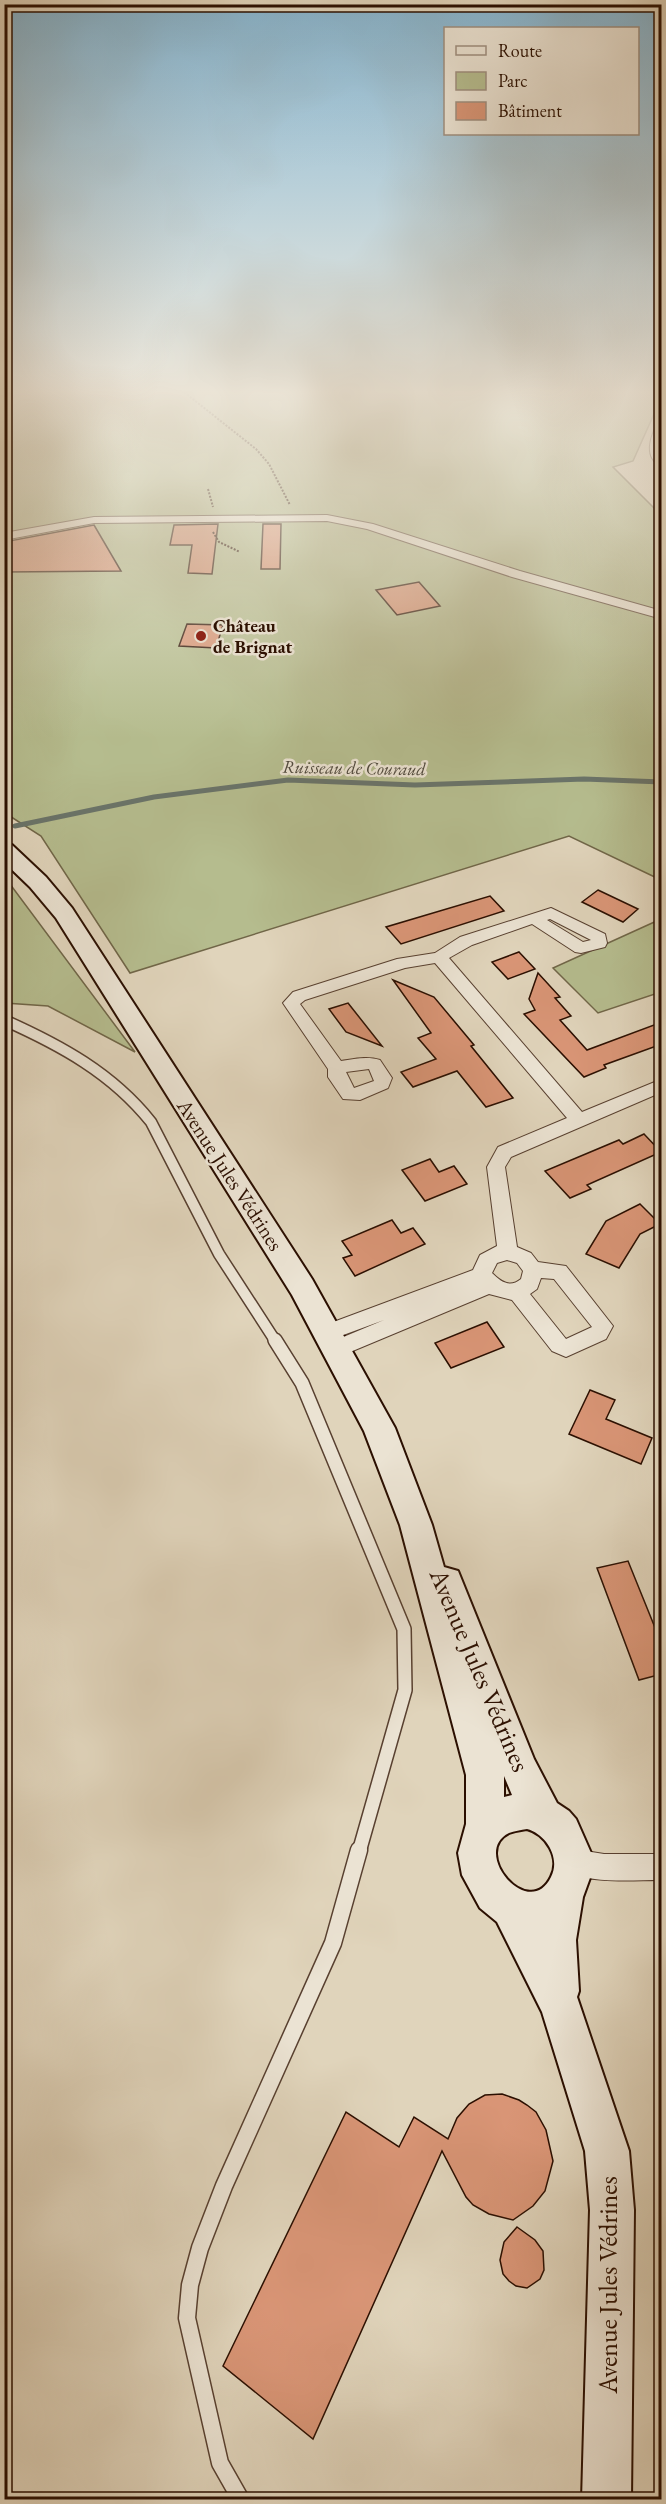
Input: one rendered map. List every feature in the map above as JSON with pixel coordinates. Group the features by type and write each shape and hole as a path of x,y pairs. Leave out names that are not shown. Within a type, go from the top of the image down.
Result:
{"main road":[{"name":"Avenue Jules Védrines","path":"4,850 38,882 64,913 302,1287 379,1428 416,1525 485,1775 485,1828"},
{"name":"Avenue Jules Védrines","path":"416,1525 450,1589 520,1771 543,1815"},
{"path":"527,1810 543,1815 564,1835 570,1848 568,1878 554,1903 540,1909 526,1911 511,1908 497,1900 486,1887 479,1873 476,1857 478,1842 485,1828 496,1817 511,1811 527,1810"},
{"name":"Avenue Jules Védrines","path":"560,2005 556,1940 568,1878"},
{"name":"Avenue Jules Védrines","path":"511,1908 560,2005 607,2151 612,2210 606,2499"}],"street":[{"path":"4,537 94,520 327,519 369,526 516,574 662,615"},
{"path":"337,1068 291,1002 299,996 403,963 440,957 466,941 535,919"},
{"path":"440,957 578,1119"},
{"path":"508,1252 496,1167 504,1152 662,1085"},
{"path":"508,1252 524,1258 533,1270 530,1283 518,1292 500,1291 486,1280 484,1264 493,1255 508,1252"},
{"path":"518,1292 559,1345 566,1349 599,1333 603,1326 559,1271 533,1270"},
{"path":"332,1341 486,1280"},
{"path":"568,1878 604,1867 662,1867"}],"lane":[{"path":"4,1020 66,1052 122,1088 137,1102 151,1122 219,1254 302,1383 404,1629 405,1690 333,1943 224,2186 200,2248 190,2285 187,2318 220,2463 241,2499"}],"path":[{"path":"289,505 294,518"}],"green space":[{"path":"4,505 651,505 661,515 661,880 569,836 130,973 41,836 5,813"},
{"path":"5,878 135,1052 48,1006 5,1003"},
{"path":"661,919 661,992 598,1013 553,968"}],"building":[{"path":"218,524 212,574 188,573 192,545 170,545 174,525"},
{"path":"263,524 281,524 280,569 261,569"},
{"path":"94,525 121,571 4,572 4,542"},
{"path":"419,582 440,606 397,615 376,590"},
{"name":"Château de Brignat","path":"187,624 223,625 216,648 179,646"},
{"path":"598,890 638,909 623,922 582,902"},
{"path":"490,896 504,911 401,944 386,927"},
{"path":"519,952 535,969 508,979 492,962"},
{"path":"538,973 560,997 555,998 571,1016 560,1020 587,1050 662,1022 662,1044 604,1065 606,1068 584,1077 524,1014 535,1010 529,999"},
{"path":"393,980 434,997 474,1045 471,1046 513,1098 486,1107 457,1071 413,1087 401,1072 436,1059 418,1038 431,1033"},
{"path":"348,1003 382,1046 346,1032 329,1009"},
{"path":"644,1134 661,1152 587,1185 591,1189 570,1198 545,1171 619,1140 623,1144"},
{"path":"430,1159 439,1172 454,1166 467,1184 425,1201 402,1170"},
{"path":"640,1204 660,1224 640,1234 619,1268 586,1254 606,1221"},
{"path":"392,1220 401,1233 413,1228 425,1244 355,1276 343,1258 352,1255 342,1241"},
{"path":"487,1322 504,1347 451,1368 435,1343"},
{"path":"590,1390 615,1400 606,1419 652,1438 641,1464 569,1434"},
{"path":"628,1561 662,1645 662,1674 639,1680 597,1568"},
{"path":"502,2094 519,2100 536,2112 546,2130 553,2161 545,2191 533,2206 513,2220 489,2214 473,2205 466,2197 442,2151 313,2439 223,2366 346,2112 399,2147 414,2117 448,2139 457,2118 469,2104 485,2095"},
{"path":"517,2227 535,2240 543,2251 544,2270 540,2279 527,2288 516,2286 509,2281 503,2274 500,2260 504,2242"}],"waterway":[{"name":"Ruisseau de Couraud","path":"15,826 154,797 288,780 415,785 584,779 662,782"}],"place":[{"name":"Château de Brignat","path":"201,636"}]}
